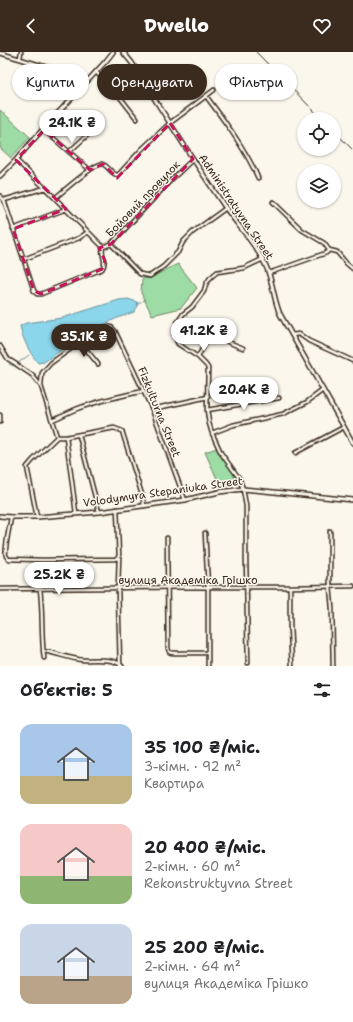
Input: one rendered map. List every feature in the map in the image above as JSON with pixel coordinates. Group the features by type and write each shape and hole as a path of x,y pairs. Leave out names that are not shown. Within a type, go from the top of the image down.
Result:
{"street":[{"path":"20,58 21,52"},
{"path":"89,80 113,52"},
{"name":"Administratyvna Street","path":"123,52 132,63 193,159 263,260 269,273 276,305 280,314 353,443"},
{"path":"0,53 38,64"},
{"path":"96,72 116,92 137,119"},
{"path":"207,95 214,90"},
{"path":"207,97 244,149 258,178"},
{"path":"0,176 71,100"},
{"path":"55,198 90,170 100,164 105,165 118,176 141,150 170,123 201,100"},
{"path":"69,152 94,129"},
{"path":"44,130 90,170"},
{"name":"Бойовий провулок","path":"103,247 111,244 170,181 193,159"},
{"path":"0,196 4,200 34,291 37,294 41,294 102,269 105,264 101,252 103,247 16,160"},
{"path":"4,200 45,188"},
{"path":"273,202 302,230 324,243 329,250 337,252 353,269"},
{"path":"111,244 140,274 150,276 164,266 178,252 183,242 193,232 226,208"},
{"path":"13,229 66,209"},
{"path":"24,259 79,238 88,232"},
{"path":"269,273 326,253 329,250"},
{"path":"248,663 246,506 243,489 239,478 221,452 212,433 207,410 208,368 198,357 178,344 174,334 176,323 183,314 192,307 204,291 210,278 217,272 244,268 263,260"},
{"name":"Fizkulturna Street","path":"80,342 106,327 111,326 115,331 152,409 185,500"},
{"path":"292,335 299,334 315,344 353,361"},
{"path":"198,357 209,336 243,348"},
{"path":"41,386 42,373 51,362 80,342 98,364"},
{"path":"0,346 8,359 32,374 41,386 57,437"},
{"path":"212,433 234,425 283,414 307,402 323,390"},
{"path":"52,420 75,409 93,403 144,391"},
{"path":"152,409 208,397"},
{"path":"207,410 279,398"},
{"path":"0,415 0,422"},
{"path":"295,453 344,427"},
{"path":"57,437 66,438 114,428 122,431 143,498 144,506"},
{"path":"79,435 99,512"},
{"path":"37,517 28,467 33,460 57,437"},
{"path":"66,438 76,513"},
{"name":"Volodymyra Stepaniuka Street","path":"0,516 37,517 117,510 185,500 219,492 243,489 353,500"},
{"path":"43,651 82,660 108,660 121,665 117,510"},
{"path":"11,517 6,555 8,559 115,559 119,557"},
{"path":"330,531 330,586 333,665"},
{"path":"205,533 208,587 208,666"},
{"path":"167,538 169,652 173,654 208,653"},
{"name":"вулиця Академіка Грішко","path":"0,589 353,586"},
{"path":"290,587 292,666"},
{"path":"40,589 44,658"}],"highlighted area":[{"path":"170,123 193,159 111,244 99,248 105,261 102,269 41,294 34,291 13,229 66,209 16,160 44,130 90,170 103,164 117,178"}],"green space":[{"path":"0,110 30,137 11,158 0,148"},
{"path":"178,264 197,288 181,308 152,315 141,293 142,279 151,278"},
{"path":"217,448 240,482 221,488 205,452"}],"water":[{"path":"128,299 137,302 138,306 134,312 115,319 82,336 44,362 38,363 29,350 20,326 26,323 62,318 119,300"}],"waterway":[{"path":"137,304 141,302"},
{"path":"9,364 14,366 29,355"}],"railway":[{"path":"256,52 315,112"},
{"path":"341,138 353,150"}]}
